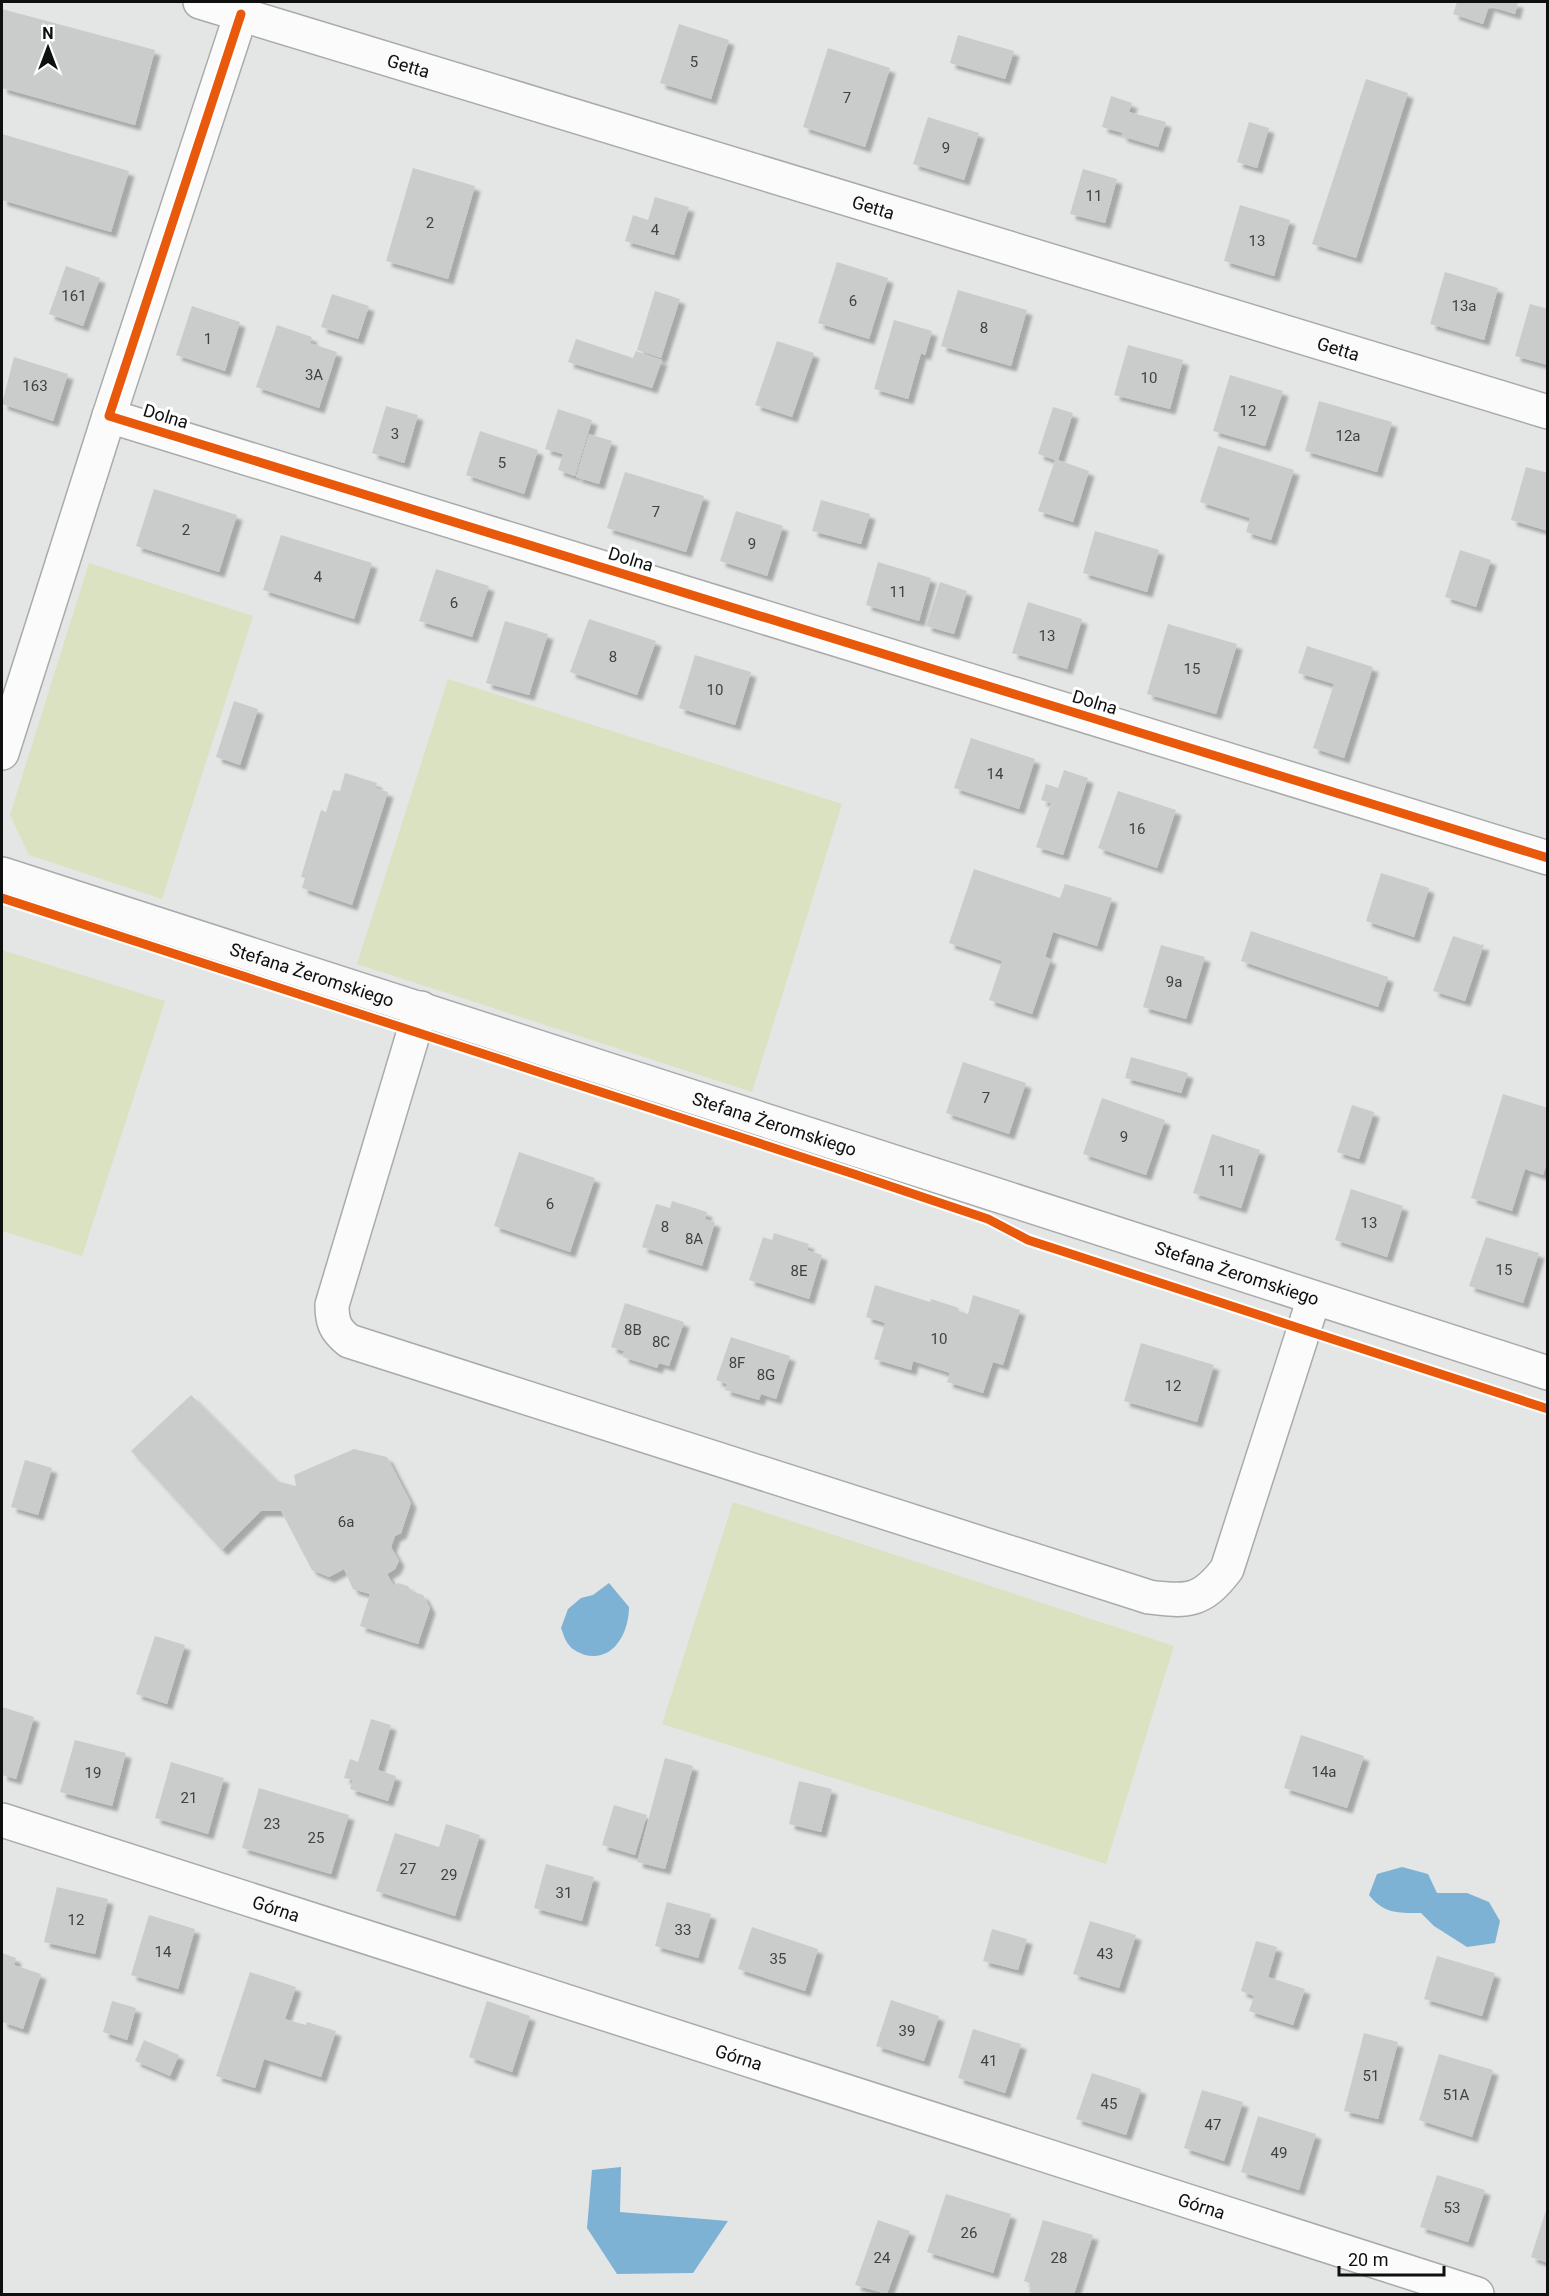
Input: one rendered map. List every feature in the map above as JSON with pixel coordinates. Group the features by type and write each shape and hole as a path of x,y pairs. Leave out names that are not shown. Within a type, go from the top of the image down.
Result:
{"street":[{"name":"Getta","path":"200,2 1548,412"},
{"path":"2,753 109,416 241,14"},
{"name":"Dolna","path":"109,416 1548,858"},
{"name":"Stefana Żeromskiego","path":"2,874 1548,1373"},
{"path":"421,1008 332,1305 332,1319 337,1331 349,1341 382,1352 1149,1597 1171,1600 1196,1598 1212,1588 1227,1569 1314,1298"},
{"name":"Górna","path":"2,1820 1477,2295"}],"green space":[{"path":"89,563 253,616 162,899 29,855 10,815"},
{"path":"448,679 842,804 752,1092 357,964"},
{"path":"2,950 165,1001 82,1256 2,1231"},
{"path":"733,1502 1174,1646 1106,1864 662,1724"}],"water":[{"path":"609,1583 629,1607 623,1635 618,1643 605,1654 585,1655 570,1647 561,1628 568,1609 581,1598 593,1595"},
{"path":"1402,1867 1428,1874 1437,1893 1467,1893 1489,1902 1500,1921 1495,1943 1467,1947 1434,1926 1421,1913 1392,1911 1380,1906 1369,1895 1377,1874"},
{"path":"621,2167 620,2212 728,2221 693,2273 617,2274 587,2228 592,2170"}],"building":[{"path":"1457,2 1518,2 1515,14 1489,6 1483,24 1453,14"},
{"path":"2,9 155,50 135,125 2,88"},
{"path":"679,24 729,40 711,99 660,83"},
{"path":"958,35 1014,51 1005,79 950,63"},
{"path":"828,48 890,68 865,147 803,127"},
{"path":"1366,79 1408,93 1356,258 1312,244"},
{"path":"1111,96 1132,103 1129,112 1166,122 1158,147 1121,136 1123,133 1102,127"},
{"path":"928,117 979,133 964,180 913,164"},
{"path":"1249,122 1269,128 1257,168 1237,162"},
{"path":"2,134 129,171 111,232 2,200"},
{"path":"413,168 475,186 448,279 386,261"},
{"path":"1083,169 1117,179 1105,223 1070,214"},
{"path":"655,197 689,207 674,255 625,241 633,215 648,220"},
{"path":"1240,205 1290,220 1274,276 1224,261"},
{"path":"837,262 888,278 869,339 818,323"},
{"path":"66,266 100,278 83,326 49,314"},
{"path":"1445,272 1498,288 1484,340 1430,324"},
{"path":"958,290 1027,310 1011,366 941,346"},
{"path":"655,291 680,299 661,358 637,350"},
{"path":"332,294 369,306 358,339 321,327"},
{"path":"1530,304 1548,309 1548,365 1515,356"},
{"path":"192,306 240,322 225,371 176,355"},
{"path":"894,320 932,331 925,355 921,353 908,399 874,389"},
{"path":"277,325 312,337 310,343 337,352 319,408 256,387"},
{"path":"576,339 633,358 636,351 662,360 652,388 568,362"},
{"path":"777,341 814,353 792,417 755,405"},
{"path":"1128,345 1183,360 1170,409 1114,395"},
{"path":"14,357 68,374 53,421 2,404"},
{"path":"1230,375 1283,391 1265,446 1213,431"},
{"path":"1319,401 1392,422 1377,472 1305,451"},
{"path":"386,406 418,415 404,463 372,453"},
{"path":"1053,407 1073,413 1058,460 1089,471 1073,522 1038,511 1055,460 1038,454"},
{"path":"558,409 592,420 575,476 558,470 563,454 545,449"},
{"path":"480,431 538,450 524,494 466,475"},
{"path":"589,434 612,441 599,484 576,477"},
{"path":"1218,446 1294,470 1271,540 1246,532 1250,518 1200,502"},
{"path":"1526,467 1548,473 1548,531 1511,520"},
{"path":"625,472 704,496 686,552 607,528"},
{"path":"154,489 237,515 219,572 136,546"},
{"path":"821,500 870,514 861,544 812,531"},
{"path":"736,511 783,526 767,576 720,561"},
{"path":"1095,531 1159,550 1147,592 1083,573"},
{"path":"281,535 372,563 354,619 263,590"},
{"path":"1460,550 1491,560 1476,607 1445,597"},
{"path":"878,562 931,578 919,621 866,605"},
{"path":"436,569 489,586 472,637 419,621"},
{"path":"940,582 967,591 954,634 926,626"},
{"path":"1028,602 1082,619 1067,669 1012,653"},
{"path":"589,619 656,641 637,695 570,672"},
{"path":"505,621 548,634 529,695 486,683"},
{"path":"1168,624 1237,644 1216,714 1147,694"},
{"path":"1307,646 1373,667 1344,758 1313,748 1334,684 1298,673"},
{"path":"695,655 751,672 735,725 679,708"},
{"path":"234,701 258,709 240,765 216,757"},
{"path":"971,738 1035,759 1019,809 954,788"},
{"path":"1064,770 1088,778 1063,855 1036,847 1051,803 1041,800 1046,784 1058,788"},
{"path":"345,773 377,783 375,788 388,792 352,905 302,888 305,878 301,877 321,810 326,812 333,790 340,791"},
{"path":"1118,791 1176,810 1157,868 1098,848"},
{"path":"974,869 1060,898 1065,884 1112,898 1097,946 1053,932 1045,957 1051,959 1032,1014 989,1000 1002,961 949,943"},
{"path":"1381,873 1429,888 1414,937 1366,921"},
{"path":"1251,931 1388,977 1378,1007 1241,961"},
{"path":"1453,936 1484,944 1465,1001 1433,991"},
{"path":"1161,945 1205,957 1186,1019 1143,1007"},
{"path":"1131,1057 1188,1073 1181,1093 1125,1078"},
{"path":"963,1062 1026,1083 1009,1134 946,1113"},
{"path":"1503,1094 1548,1108 1548,1159 1543,1175 1525,1169 1512,1211 1471,1198"},
{"path":"1102,1098 1165,1120 1146,1175 1083,1154"},
{"path":"1352,1105 1374,1112 1359,1159 1337,1152"},
{"path":"1212,1134 1260,1150 1241,1208 1193,1193"},
{"path":"519,1152 595,1178 570,1252 494,1226"},
{"path":"1351,1189 1403,1206 1387,1257 1335,1240"},
{"path":"672,1201 707,1212 705,1219 715,1222 702,1266 642,1247 656,1204 670,1208"},
{"path":"774,1233 809,1244 807,1250 822,1255 809,1299 749,1280 763,1237 772,1240"},
{"path":"1486,1237 1539,1253 1523,1303 1469,1286"},
{"path":"875,1285 930,1302 931,1299 959,1308 958,1311 968,1314 973,1295 1020,1310 1003,1365 993,1362 983,1393 947,1382 950,1373 913,1361 911,1370 874,1359 885,1323 866,1317"},
{"path":"625,1303 684,1322 669,1366 659,1363 657,1368 623,1357 624,1351 611,1347"},
{"path":"731,1337 790,1356 776,1399 761,1394 759,1400 725,1390 727,1384 716,1380"},
{"path":"1141,1343 1214,1365 1197,1422 1124,1401"},
{"path":"191,1395 277,1481 296,1486 294,1475 354,1449 387,1457 411,1503 401,1533 395,1536 391,1547 399,1561 395,1569 387,1574 394,1586 398,1583 408,1586 411,1591 423,1595 430,1608 418,1644 360,1626 370,1594 353,1589 344,1569 329,1577 312,1570 281,1511 261,1511 222,1550 131,1451"},
{"path":"25,1460 52,1468 38,1515 11,1507"},
{"path":"155,1636 185,1645 167,1704 136,1694"},
{"path":"2,1707 34,1717 16,1779 2,1775"},
{"path":"371,1719 391,1725 378,1770 396,1776 388,1801 350,1789 353,1780 344,1778 350,1759 358,1762"},
{"path":"1301,1735 1364,1756 1347,1808 1284,1788"},
{"path":"75,1740 126,1753 112,1806 60,1792"},
{"path":"665,1758 693,1766 665,1869 637,1862"},
{"path":"171,1762 224,1778 208,1834 155,1818"},
{"path":"799,1781 832,1789 821,1832 789,1824"},
{"path":"259,1788 349,1815 331,1874 242,1848"},
{"path":"614,1805 647,1815 635,1855 602,1845"},
{"path":"446,1824 480,1835 455,1916 376,1891 395,1833 439,1847"},
{"path":"546,1864 594,1877 582,1921 534,1908"},
{"path":"57,1887 108,1899 95,1954 44,1942"},
{"path":"667,1902 711,1914 698,1958 655,1946"},
{"path":"149,1915 195,1929 178,1989 131,1975"},
{"path":"1090,1921 1136,1935 1119,1988 1073,1974"},
{"path":"752,1927 818,1949 805,1991 738,1969"},
{"path":"992,1929 1027,1939 1018,1970 983,1961"},
{"path":"1256,1941 1277,1947 1268,1977 1305,1989 1293,2025 1249,2011 1254,1996 1241,1991"},
{"path":"2,1953 16,1958 14,1965 41,1974 23,2029 2,2022"},
{"path":"1437,1956 1495,1973 1482,2016 1424,1999"},
{"path":"250,1972 296,1987 285,2019 306,2025 307,2022 336,2031 321,2077 264,2059 255,2088 216,2076"},
{"path":"891,2000 939,2016 924,2061 876,2046"},
{"path":"112,2001 136,2008 127,2040 103,2032"},
{"path":"487,2001 530,2016 512,2072 469,2057"},
{"path":"973,2029 1021,2044 1005,2093 958,2078"},
{"path":"1364,2033 1398,2042 1378,2119 1344,2111"},
{"path":"144,2040 179,2055 170,2076 135,2061"},
{"path":"1439,2054 1493,2070 1472,2137 1419,2120"},
{"path":"1092,2073 1141,2089 1126,2135 1076,2119"},
{"path":"1202,2090 1243,2102 1224,2161 1184,2148"},
{"path":"1258,2116 1316,2134 1299,2190 1241,2172"},
{"path":"1437,2175 1485,2190 1468,2242 1420,2227"},
{"path":"946,2194 1011,2214 993,2273 927,2252"},
{"path":"1548,2204 1548,2263 1531,2257"},
{"path":"878,2220 910,2231 887,2294 855,2285"},
{"path":"1043,2220 1093,2235 1074,2294 1029,2292 1031,2284 1024,2281"}],"cycle path":[{"path":"241,14 109,416 1548,858"},
{"path":"2,898 854,1174 988,1219 1028,1240 1548,1409"}]}
